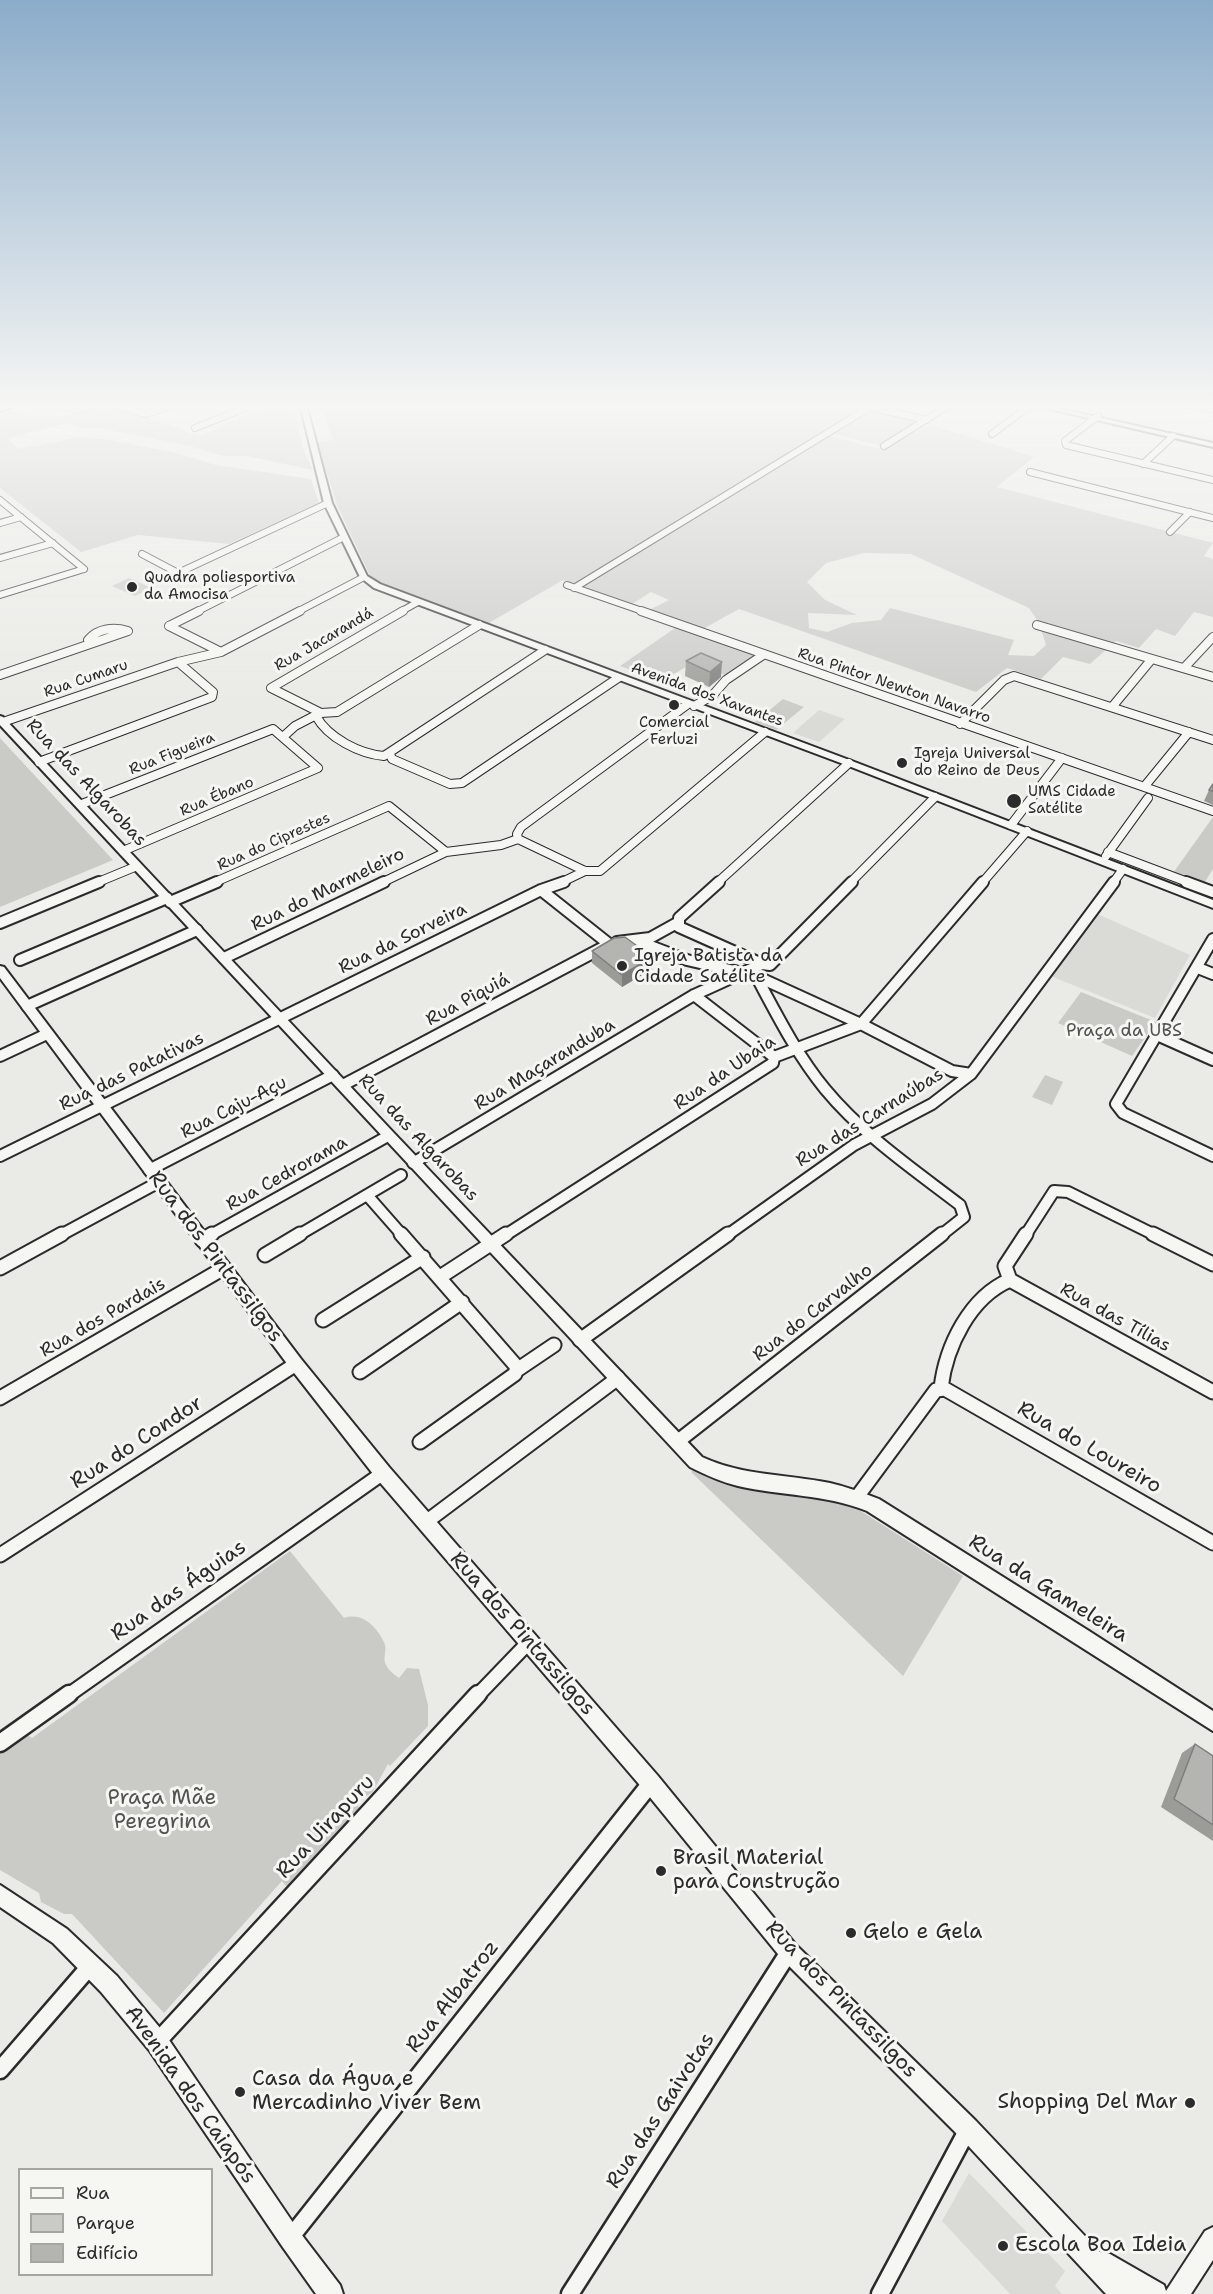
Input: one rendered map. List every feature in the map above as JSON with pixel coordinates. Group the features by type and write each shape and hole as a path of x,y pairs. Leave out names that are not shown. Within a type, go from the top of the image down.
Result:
{"street":[{"path":"0,595 84,568 14,511"},
{"path":"142,554 178,573 311,511"},
{"path":"332,511 364,577 222,652 169,626 344,537"},
{"name":"Rua Pintor Newton Navarro","path":"697,511 571,587 763,656 1213,811"},
{"path":"1186,511 1213,518"},
{"path":"1170,532 1190,512"},
{"path":"0,523 21,517"},
{"path":"0,558 53,543"},
{"name":"Avenida dos Xavantes","path":"364,577 377,586 418,602 1026,831 1170,881 1213,892"},
{"name":"Rua Jacarandá","path":"418,602 271,687 318,714 331,714 349,706 479,625"},
{"path":"1037,625 1213,677"},
{"path":"0,675 125,633"},
{"path":"1184,668 1213,637"},
{"path":"284,736 295,726 318,714 319,723 357,749 378,757 390,753 545,650"},
{"name":"Rua Cumaru","path":"1,721 178,662 222,652"},
{"path":"585,871 518,839 517,834 521,827 691,705 712,696 726,680 763,656"},
{"path":"1112,707 1151,660"},
{"path":"39,762 209,699 213,693 178,662"},
{"path":"390,753 392,759 450,784 468,781 618,678"},
{"path":"960,724 1007,678 1023,678 1213,740"},
{"name":"Rua das Algarobas","path":"1,721 82,804 168,901 696,1462 718,1473 822,1488 857,1497"},
{"name":"Rua Figueira","path":"82,804 273,729 284,736"},
{"name":"Rua da Sorveira","path":"279,1017 541,890 579,876 585,871 605,868 765,732"},
{"path":"1144,787 1189,732"},
{"name":"Rua Ébano","path":"123,851 312,773 318,768 284,736"},
{"path":"1011,825 1062,758"},
{"path":"849,763 679,918 678,925 764,965 770,965 935,797"},
{"path":"1105,857 1148,798"},
{"name":"Rua do Ciprestes","path":"20,960 168,901 388,806 446,852"},
{"path":"861,1024 1026,831"},
{"name":"Rua do Marmeleiro","path":"224,958 446,852 471,845 503,845 518,839"},
{"name":"Avenida dos Xavantes","path":"1105,857 1123,869 1143,871"},
{"path":"0,923 137,866"},
{"name":"Rua das Carnaúbas","path":"580,1340 854,1145 932,1104 971,1074 1123,869"},
{"name":"Avenida dos Xavantes","path":"1170,881 1213,904"},
{"path":"541,890 609,944"},
{"name":"Rua Piquiá","path":"343,1085 609,944 656,936 678,925"},
{"path":"27,1006 197,930"},
{"path":"633,939 687,960 756,976 795,996 861,1024 952,1071 971,1074"},
{"path":"1213,939 1116,1104 1123,1113 1213,1156"},
{"name":"Rua Maçaranduba","path":"413,1163 694,996 764,965"},
{"path":"1198,968 1213,974"},
{"name":"Rua dos Pintassilgos","path":"1,972 296,1364 383,1473 651,1783 789,1952 968,2129 1091,2257 1123,2294"},
{"path":"756,976 799,1049 836,1103 871,1137"},
{"path":"694,996 774,1057"},
{"name":"Rua das Patativas","path":"0,1156 279,1017"},
{"name":"Rua da Ubaia","path":"440,1277 772,1064 774,1057 799,1049 840,1029 861,1024"},
{"path":"0,1056 47,1034"},
{"path":"1157,1035 1213,1060"},
{"name":"Rua Caju-Açu","path":"0,1268 154,1176 333,1075"},
{"name":"Rua Cedrorama","path":"202,1240 388,1136"},
{"name":"Rua do Carvalho","path":"677,1442 964,1217 963,1209 871,1137"},
{"path":"265,1255 401,1175"},
{"path":"857,1497 936,1390 943,1388 941,1373 948,1354 980,1301 1007,1276 1005,1266 1054,1191 1063,1190 1213,1264"},
{"path":"367,1195 516,1363 517,1370"},
{"path":"323,1320 423,1257"},
{"name":"Rua dos Pardais","path":"0,1398 224,1268"},
{"name":"Rua das Tílias","path":"1007,1276 1213,1392"},
{"path":"360,1372 462,1302"},
{"path":"420,1442 517,1370 555,1345"},
{"name":"Rua do Condor","path":"0,1555 296,1364"},
{"path":"426,1522 618,1378"},
{"name":"Rua do Loureiro","path":"943,1388 1213,1543"},
{"name":"Rua das Águias","path":"0,1743 383,1473"},
{"name":"Rua da Gameleira","path":"857,1497 1083,1637 1213,1722"},
{"name":"Rua Uirapuru","path":"157,2042 438,1736 528,1643"},
{"name":"Rua Albatroz","path":"290,2238 651,1783"},
{"name":"Avenida dos Caiapós","path":"0,1895 60,1936 91,1965 157,2042 290,2238 331,2294"},
{"name":"Rua das Gaivotas","path":"570,2294 789,1952"},
{"path":"0,2070 91,1965"},
{"path":"880,2294 968,2129"},
{"path":"1171,2293 1213,2239"},
{"name":"Rua dos Pintassilgos","path":"1091,2257 1171,2293"}],"shaded area":[{"path":"819,710 845,719 819,742 793,733"},
{"path":"1095,913 1190,955 1155,1018 1048,975"},
{"name":"Escola Boa Ideia","path":"969,2173 1065,2271 1055,2286 1062,2294 1010,2294 942,2221"}],"green space":[{"path":"29,511 301,511 229,544 138,535 81,552"},
{"path":"340,511 1090,511 1213,543 1204,556 1213,559 1213,617 1194,612 1175,636 1156,629 1139,648 1116,641 1090,664 1063,657 1041,679 1007,668 976,692 739,609 701,630 647,611 669,600 651,592 629,606 563,580 487,624 379,582 370,576","holes":["864,553 911,554 1029,608 1039,623 1046,645 1034,656 1008,655 1014,640 890,608 881,620 852,623 827,632 809,628 808,613 857,615 825,600 807,582 826,563"]},
{"name":"Quadra poliesportiva da Amocisa","path":"129,578 152,588 135,596 112,586"},
{"path":"678,626 756,656 725,675 695,662 661,681 620,666"},
{"path":"783,699 804,707 776,730 755,722"},
{"path":"0,738 113,860 0,907"},
{"path":"1213,817 1213,869 1203,885 1173,873"},
{"name":"Praça da UBS","path":"1081,992 1156,1022 1132,1056 1058,1023"},
{"path":"1045,1075 1063,1082 1052,1105 1032,1097"},
{"path":"695,1468 832,1499 856,1508 963,1576 903,1676 691,1472"},
{"name":"Praça Mãe Peregrina","path":"290,1551 344,1618 357,1617 373,1626 385,1645 385,1662 392,1672 399,1678 407,1668 419,1669 428,1705 428,1726 390,1766 388,1764 372,1793 364,1797 362,1793 357,1798 360,1812 297,1883 286,1886 282,1881 164,2013 72,1914 64,1914 41,1902 39,1893 0,1870 0,1753 13,1746 25,1733 32,1738"}],"building":[{"path":"701,653 722,662 710,672 686,661"},
{"path":"625,937 652,957 622,975 592,951 614,938"},
{"path":"1195,1744 1213,1756 1213,1825 1174,1799"}],"place":[{"name":"Quadra poliesportiva da Amocisa","path":"132,587"},
{"name":"Comercial Ferluzi","path":"674,705"},
{"name":"Igreja Universal do Reino de Deus","path":"902,763"},
{"name":"UMS Cidade Satélite","path":"1014,801"},
{"name":"Igreja Batista da Cidade Satélite","path":"622,966"},
{"name":"Brasil Material para Construção","path":"661,1871"},
{"name":"Gelo e Gela","path":"851,1933"},
{"name":"Casa da Água e Mercadinho Viver Bem","path":"240,2092"},
{"name":"Shopping Del Mar","path":"1190,2103"},
{"name":"Escola Boa Ideia","path":"1003,2246"}]}
